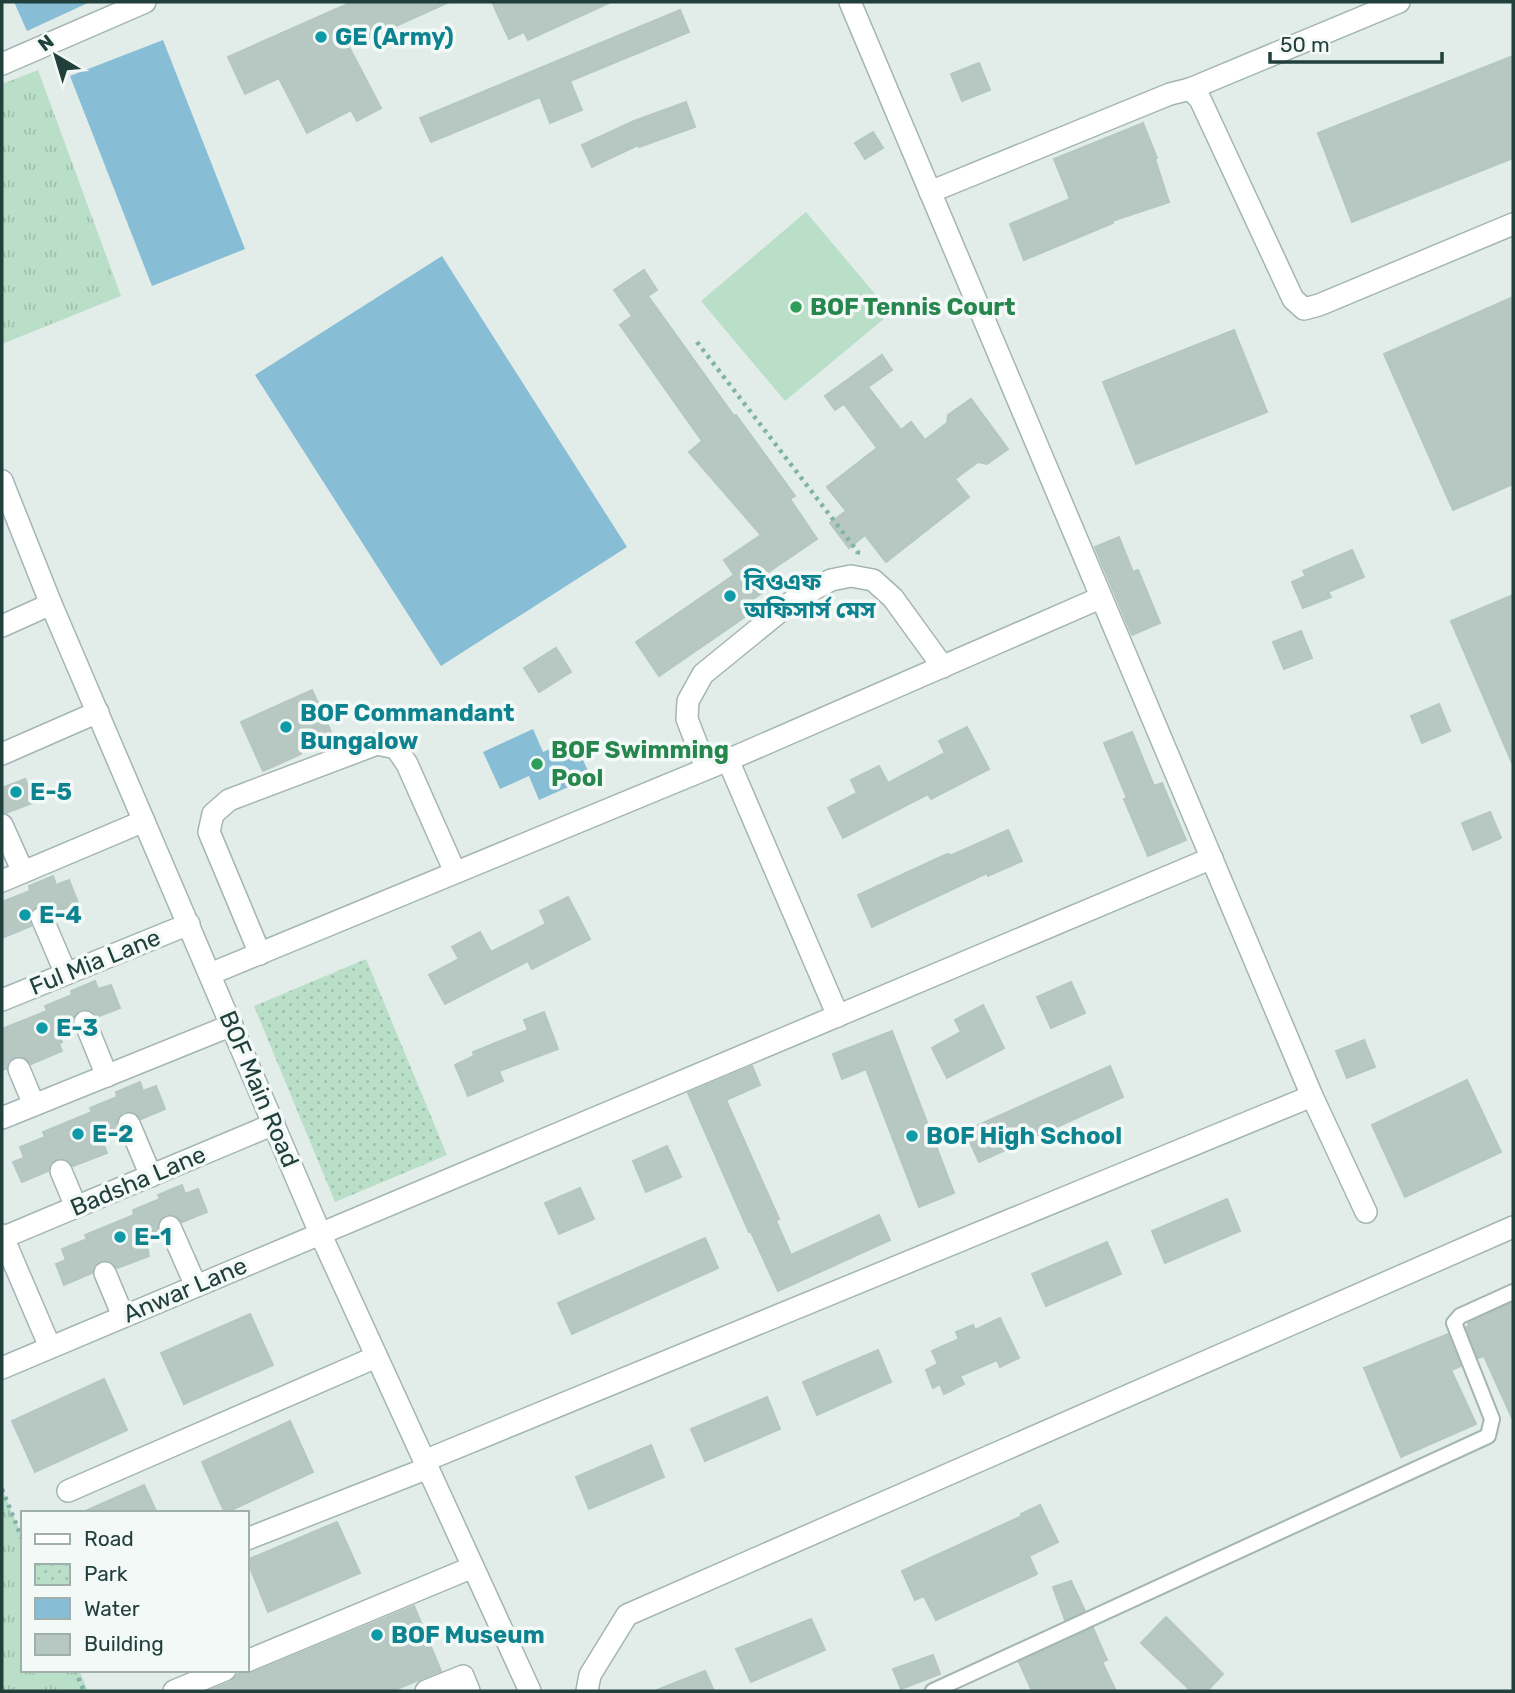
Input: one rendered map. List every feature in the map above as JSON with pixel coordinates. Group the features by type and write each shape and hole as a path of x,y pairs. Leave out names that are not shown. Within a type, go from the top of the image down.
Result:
{"street":[{"path":"2,64 145,2"},
{"path":"850,2 1312,1096 1366,1212"},
{"path":"930,192 1399,2"},
{"path":"1189,89 1200,99 1293,299 1304,309 1513,224"},
{"name":"BOF Main Road","path":"2,481 51,604 320,1233 530,1691"},
{"path":"706,768 687,719 688,701 703,674 794,600 831,580 851,576 873,580 893,598 943,667"},
{"path":"210,974 728,760 1100,598"},
{"path":"2,626 51,604"},
{"path":"2,754 98,712"},
{"path":"260,954 209,832 214,814 229,800 377,744 396,748 407,764 455,872"},
{"path":"728,760 838,1016"},
{"path":"2,881 144,821"},
{"path":"2,825 23,872"},
{"name":"Anwar Lane","path":"2,1368 1212,858"},
{"path":"42,918 66,974"},
{"name":"Ful Mia Lane","path":"2,1000 188,924"},
{"path":"86,1021 107,1076"},
{"path":"2,1118 232,1026"},
{"path":"19,1069 34,1105"},
{"path":"248,1539 1312,1096"},
{"path":"129,1124 151,1175"},
{"name":"Badsha Lane","path":"2,1237 274,1124"},
{"path":"61,1171 76,1207"},
{"path":"170,1227 196,1286"},
{"path":"587,1691 590,1675 626,1615 1513,1227"},
{"path":"2,1237 50,1347"},
{"path":"105,1273 123,1316"},
{"path":"68,1490 376,1357"},
{"path":"248,1661 473,1567"},
{"path":"174,1691 220,1672"},
{"path":"426,1691 463,1676 469,1691"}],"lane":[{"path":"933,1691 1489,1436 1492,1419 1454,1323 1460,1316 1513,1292"}],"path":[{"path":"697,342 858,552 851,576"},
{"path":"2,1489 21,1536"},
{"path":"76,1672 84,1691"}],"green space":[{"path":"38,70 121,296 2,344 2,84"},
{"name":"BOF Tennis Court","path":"806,212 891,313 785,401 701,301"},
{"path":"366,959 447,1155 335,1202 254,1006"},
{"path":"2,1489 21,1533 21,1672 80,1672 88,1691 2,1691"}],"water":[{"path":"14,2 90,2 27,31"},
{"path":"163,40 245,249 152,286 70,76"},
{"path":"442,256 627,547 441,666 255,375"},
{"name":"BOF Swimming Pool","path":"533,729 543,752 573,739 591,777 539,800 529,776 500,789 483,752"}],"building":[{"path":"352,2 449,2 349,47 381,108 357,121 351,110 307,133 279,78 245,94 228,57"},
{"path":"492,2 611,2 528,40 524,32 509,39"},
{"path":"680,10 689,32 570,81 582,110 550,123 540,97 431,142 420,118"},
{"path":"1513,56 1513,158 1352,222 1318,133"},
{"path":"979,63 990,90 962,101 951,74"},
{"path":"686,102 695,127 639,147 638,145 592,167 582,145 634,121"},
{"path":"1143,123 1157,158 1155,159 1169,202 1112,221 1113,223 1024,260 1010,224 1070,199 1054,159"},
{"path":"873,132 883,148 865,159 855,143"},
{"path":"644,270 657,290 648,296 795,496 790,499 817,539 761,577 769,588 746,604 752,612 659,676 636,642 734,575 724,560 761,535 689,452 702,441 620,325 632,316 614,290"},
{"path":"1513,297 1513,484 1453,510 1384,354"},
{"path":"1234,330 1267,412 1136,464 1103,382"},
{"path":"882,355 892,370 868,387 901,430 911,422 925,440 947,423 948,415 971,399 1008,449 987,464 978,462 955,479 969,497 886,562 865,535 849,548 830,523 846,511 827,487 877,448 844,404 835,410 825,396"},
{"path":"1119,537 1133,572 1138,570 1160,623 1132,635 1095,547"},
{"path":"1352,550 1364,577 1328,592 1331,597 1303,608 1292,582 1306,576 1303,571"},
{"path":"1513,595 1513,765 1451,621"},
{"path":"1301,631 1312,658 1284,669 1273,642"},
{"path":"556,648 571,672 539,692 524,668"},
{"name":"BOF Commandant Bungalow","path":"312,690 331,732 300,746 301,754 263,771 241,722"},
{"path":"1439,704 1450,731 1422,743 1411,716"},
{"path":"967,727 989,769 931,799 928,794 843,838 828,808 857,793 851,780 879,766 888,783 945,753 939,741"},
{"path":"1132,732 1154,786 1162,783 1186,840 1148,856 1104,743"},
{"name":"E-5","path":"25,779 35,802 6,813 2,812 2,788"},
{"path":"1490,812 1501,838 1473,850 1462,823"},
{"path":"1008,830 1022,861 988,876 987,873 872,927 858,895 945,855 950,856"},
{"name":"E-4","path":"53,876 56,885 69,880 78,903 54,913 44,905 36,906 29,916 31,926 2,938 2,902 30,891 29,886"},
{"path":"568,897 590,939 532,969 528,961 445,1004 429,975 459,959 452,947 480,932 491,952 546,924 540,911"},
{"name":"E-3","path":"95,981 98,989 111,985 120,1008 97,1017 87,1009 79,1010 72,1020 74,1030 59,1036 62,1051 31,1064 26,1058 15,1057 8,1062 6,1069 2,1070 2,1029 47,1011 45,1006 72,995 71,991"},
{"path":"1071,982 1085,1013 1051,1028 1037,997"},
{"path":"983,1005 1004,1048 947,1078 932,1048 961,1032 955,1020"},
{"path":"544,1012 558,1049 499,1071 503,1081 468,1096 455,1065 474,1056 473,1052 528,1030 524,1020"},
{"name":"BOF High School","path":"892,1031 954,1193 919,1207 866,1069 842,1079 833,1054"},
{"path":"1364,1040 1375,1067 1347,1078 1336,1051"},
{"path":"752,1066 760,1085 726,1100 779,1219 776,1221 791,1255 879,1215 890,1240 778,1291 688,1093"},
{"path":"1110,1066 1123,1097 979,1162 965,1131"},
{"path":"1467,1080 1501,1152 1405,1197 1372,1125"},
{"name":"E-2","path":"140,1082 143,1091 156,1086 165,1109 141,1119 131,1111 123,1112 116,1122 118,1132 104,1137 107,1153 73,1166 68,1160 57,1159 50,1164 48,1171 22,1182 13,1162 24,1158 20,1147 45,1137 43,1132 92,1112 90,1108 117,1097 116,1092"},
{"path":"667,1146 681,1177 646,1192 633,1161"},
{"name":"E-1","path":"182,1185 185,1194 198,1189 207,1212 182,1222 172,1214 164,1215 157,1225 159,1235 146,1240 149,1256 117,1268 112,1262 101,1261 94,1266 92,1273 64,1285 56,1264 66,1260 62,1249 87,1239 85,1235 134,1215 133,1210 160,1199 158,1195"},
{"path":"580,1188 594,1219 559,1234 545,1203"},
{"path":"1227,1199 1240,1231 1165,1263 1152,1231"},
{"path":"705,1238 718,1268 572,1334 558,1303"},
{"path":"1107,1242 1121,1274 1046,1306 1032,1274"},
{"path":"1513,1302 1513,1420 1484,1356 1478,1358 1466,1327 1469,1326 1468,1323"},
{"path":"250,1314 273,1365 184,1404 161,1353"},
{"path":"1000,1318 1019,1358 1000,1367 997,1360 960,1376 964,1384 944,1394 940,1384 933,1388 926,1370 938,1364 932,1351 959,1339 956,1332 973,1325 975,1330"},
{"path":"1448,1334 1461,1366 1451,1370 1476,1424 1401,1457 1364,1368"},
{"path":"878,1350 891,1382 817,1415 803,1382"},
{"path":"104,1379 127,1430 35,1472 12,1421"},
{"path":"767,1397 780,1429 705,1461 691,1429"},
{"path":"290,1421 313,1472 224,1511 202,1462"},
{"path":"651,1445 664,1477 589,1509 576,1477"},
{"path":"144,1485 156,1511 86,1511"},
{"path":"1040,1505 1058,1542 1029,1556 1037,1574 936,1620 924,1596 915,1600 902,1571 1022,1516 1021,1514"},
{"path":"337,1522 360,1573 268,1612 248,1560"},
{"path":"1071,1581 1085,1611 1065,1620 1053,1587"},
{"name":"BOF Museum","path":"414,1606 441,1671 392,1691 208,1691 231,1682 240,1672 252,1673"},
{"path":"1166,1617 1223,1674 1207,1691 1191,1691 1141,1643"},
{"path":"811,1619 825,1650 751,1682 736,1649"},
{"path":"1093,1628 1107,1660 1102,1662 1116,1691 1032,1691 1019,1662"},
{"path":"933,1655 940,1674 901,1689 893,1669"},
{"path":"705,1671 714,1691 657,1691 657,1690"}],"place":[{"name":"GE (Army)","path":"321,37"},
{"name":"BOF Tennis Court","path":"796,307"},
{"name":"বিওএফ অফিসার্স মেস","path":"730,596"},
{"name":"BOF Commandant Bungalow","path":"286,727"},
{"name":"BOF Swimming Pool","path":"537,764"},
{"name":"E-5","path":"16,792"},
{"name":"E-4","path":"25,915"},
{"name":"E-3","path":"42,1028"},
{"name":"E-2","path":"78,1134"},
{"name":"BOF High School","path":"912,1136"},
{"name":"E-1","path":"120,1237"},
{"name":"BOF Museum","path":"377,1635"}]}
